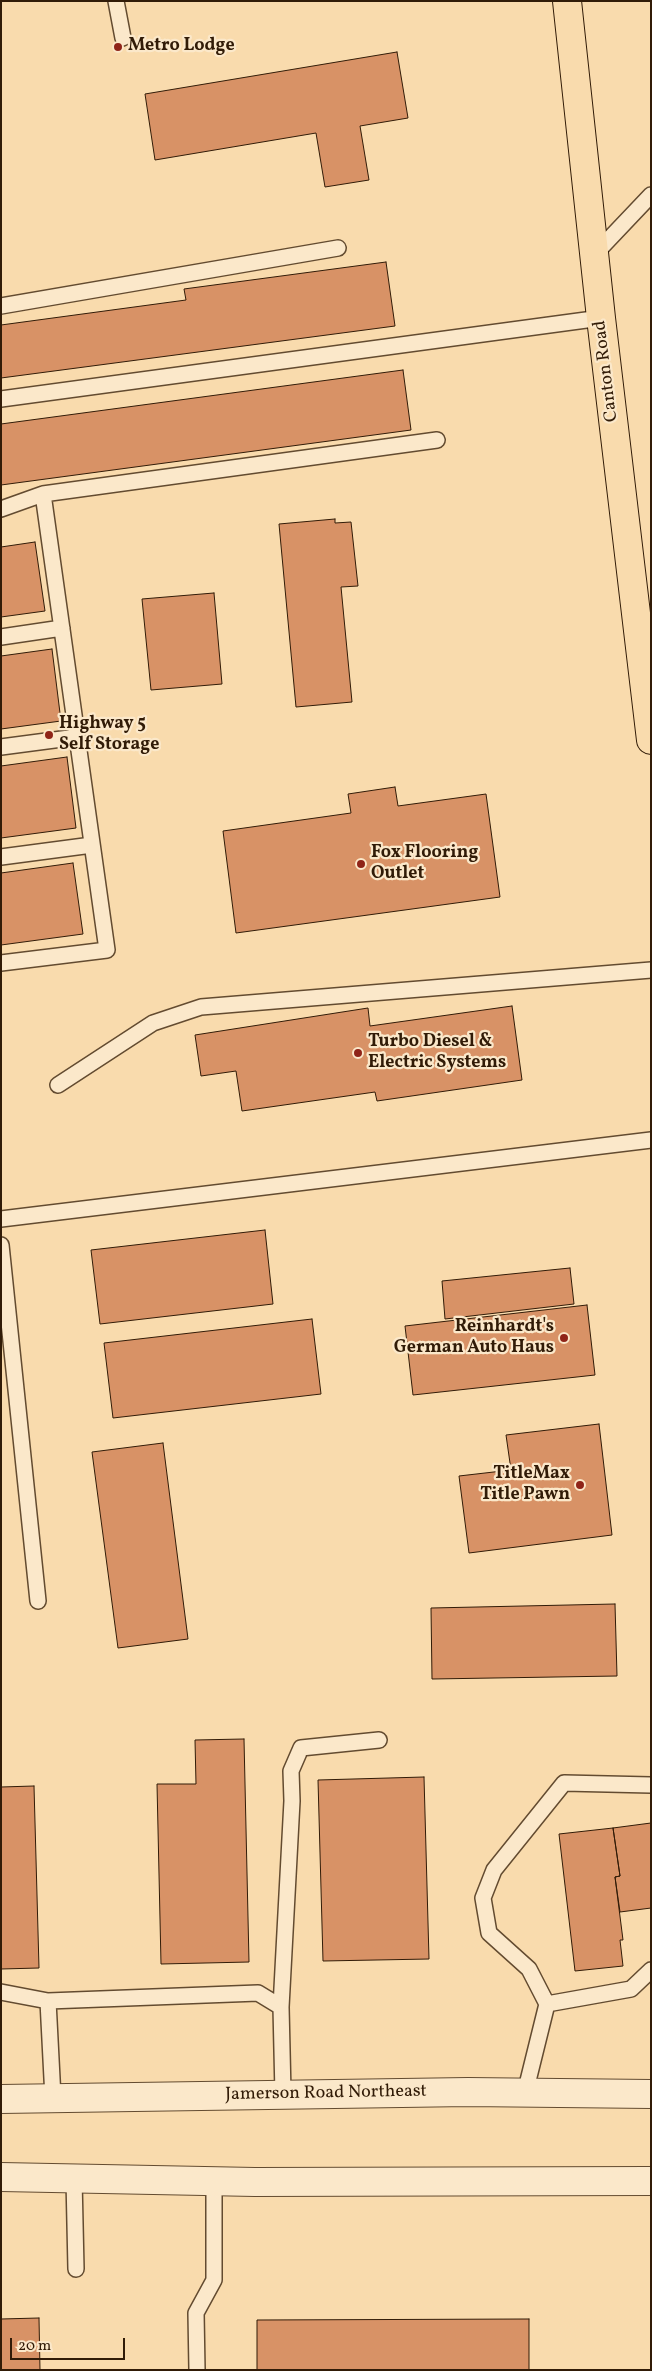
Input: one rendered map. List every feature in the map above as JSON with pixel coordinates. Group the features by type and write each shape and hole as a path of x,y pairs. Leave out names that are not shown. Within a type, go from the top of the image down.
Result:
{"main road":[{"name":"Canton Road","path":"567,1 601,318 651,740"}],"street":[{"name":"Jamerson Road Northeast","path":"1,2099 283,2094 651,2094"},
{"path":"1,2177 74,2180 214,2181 651,2181"}],"lane":[{"path":"116,1 123,38"},
{"path":"594,255 651,195"},
{"path":"1,306 338,248"},
{"path":"1,399 601,318"},
{"path":"1,509 42,494 437,440"},
{"path":"1,963 107,950 42,494"},
{"path":"1,636 62,628"},
{"path":"1,747 77,737"},
{"path":"1,857 92,845"},
{"path":"58,1085 153,1023 201,1007 651,970"},
{"path":"1,1219 651,1140"},
{"path":"1,1245 38,1601"},
{"path":"283,2094 281,2007 292,1802 291,1771 301,1748 379,1740"},
{"path":"526,2093 547,2004 529,1969 489,1932 483,1898 494,1870 564,1783 651,1785"},
{"path":"547,2004 631,1989 651,1970"},
{"path":"1,1992 48,2001 258,1993 281,2007"},
{"path":"48,2001 53,2098"},
{"path":"74,2180 76,2269"},
{"path":"197,2370 196,2313 214,2280 214,2181"}],"building":[{"path":"397,52 408,118 360,126 369,180 325,187 316,133 155,160 145,94"},
{"path":"386,262 395,326 1,378 1,325 186,300 184,289"},
{"path":"403,370 411,430 1,485 1,424"},
{"path":"335,519 335,523 351,522 358,586 341,587 352,702 296,707 279,524"},
{"path":"35,542 45,611 1,617 1,547"},
{"path":"214,593 222,684 151,690 142,599"},
{"path":"52,649 61,721 1,729 1,656"},
{"path":"67,757 76,828 1,838 1,766"},
{"name":"Fox Flooring Outlet","path":"395,787 398,806 486,794 500,897 236,933 223,831 351,813 348,794"},
{"path":"73,863 83,934 1,945 1,873"},
{"name":"Turbo Diesel & Electric Systems","path":"512,1006 522,1080 377,1101 375,1092 242,1111 236,1071 201,1076 195,1035 368,1008 370,1026"},
{"path":"265,1230 273,1304 100,1324 91,1250"},
{"path":"570,1268 574,1304 445,1319 442,1281"},
{"path":"587,1305 595,1375 413,1395 405,1326"},
{"path":"312,1319 321,1394 113,1418 104,1343"},
{"path":"599,1424 612,1535 469,1553 459,1476 511,1470 506,1435"},
{"path":"163,1443 188,1639 118,1648 92,1452"},
{"path":"615,1604 617,1676 432,1679 431,1608"},
{"path":"244,1739 249,1962 161,1964 157,1784 196,1784 195,1740"},
{"path":"424,1777 429,1959 323,1961 318,1780"},
{"path":"34,1786 39,1968 1,1969 1,1787"},
{"path":"651,1823 651,1908 620,1912 615,1877 620,1876 613,1828"},
{"path":"613,1828 620,1876 615,1877 623,1940 620,1940 623,1966 575,1971 559,1834"},
{"path":"39,2318 40,2370 1,2370 1,2319"},
{"path":"529,2319 529,2370 257,2370 257,2320"}],"place":[{"name":"Metro Lodge","path":"118,47"},
{"name":"Highway 5 Self Storage","path":"49,735"},
{"name":"Fox Flooring Outlet","path":"361,864"},
{"name":"Turbo Diesel & Electric Systems","path":"358,1053"},
{"name":"Reinhardt's German Auto Haus","path":"564,1338"},
{"name":"TitleMax Title Pawn","path":"580,1485"}]}
